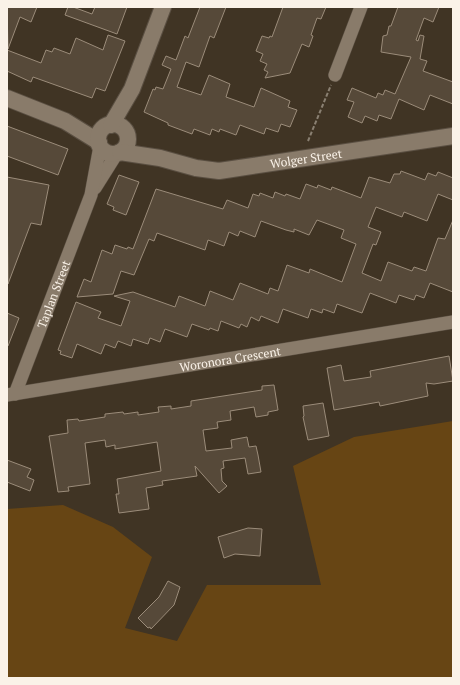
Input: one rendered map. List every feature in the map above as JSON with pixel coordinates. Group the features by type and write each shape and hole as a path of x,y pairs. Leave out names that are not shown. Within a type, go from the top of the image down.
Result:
{"street":[{"path":"118,129 102,131 100,144 109,153 118,153 126,148 118,129 163,7"},
{"path":"335,75 361,7"},
{"name":"Wolger Street","path":"7,98 65,121 100,144"},
{"name":"Wolger Street","path":"65,121 118,129 160,158"},
{"name":"Wolger Street","path":"118,153 160,158 196,168 219,171 453,136"},
{"name":"Taplan Street","path":"91,195 100,144"},
{"name":"Taplan Street","path":"11,395 91,195 118,153"},
{"name":"Woronora Crescent","path":"11,395 453,322"}],"path":[{"path":"308,141 335,75"}],"shaded area":[{"path":"453,421 453,678 7,678 7,509 63,505 113,527 152,557 125,628 177,641 207,585 321,585 293,466 354,437"}],"building":[{"path":"7,7 37,7 31,22 20,17 8,49"},
{"path":"68,7 73,7 92,14 95,7 127,7 117,34 65,15"},
{"path":"200,7 226,7 214,38 210,36 199,67 186,62 177,87 201,95 209,75 230,84 226,97 254,107 261,88 290,101 288,107 297,110 290,127 281,124 278,132 266,128 264,134 240,125 236,135 220,129 219,132 212,129 210,135 194,129 192,134 168,125 168,123 144,112 153,89 155,90 156,87 163,89 171,69 162,65 166,56 176,60 185,36 188,38"},
{"path":"283,7 326,7 321,19 317,18 311,35 313,36 309,47 302,44 290,73 265,78 268,72 264,70 267,64 260,61 263,54 256,51 262,36 269,38 270,36 272,37"},
{"path":"398,7 439,7 433,22 424,18 416,40 418,41 420,35 424,36 420,59 427,61 423,71 453,82 453,104 430,95 424,110 399,99 391,119 379,115 377,121 365,116 362,123 348,117 354,102 347,100 352,88 376,98 378,93 383,95 385,90 395,94 411,57 381,52 383,36 387,35 389,26 391,26"},
{"path":"108,35 125,41 105,91 96,88 92,98 33,77 31,82 7,71 7,50 41,63 46,50 52,52 54,48 70,54 76,38 103,50"},
{"path":"7,126 68,149 58,175 7,156"},
{"path":"401,171 425,180 428,173 436,176 438,172 453,178 453,200 438,194 427,221 404,212 402,217 376,207 368,227 381,232 376,245 373,244 362,273 381,281 388,262 412,271 414,267 426,271 438,238 445,239 453,220 453,292 430,283 424,298 416,295 414,300 399,295 396,303 370,293 362,313 337,304 334,313 323,309 322,313 311,309 308,318 283,309 278,323 261,316 259,321 251,317 247,327 241,324 239,328 221,321 218,331 210,328 209,330 192,324 187,337 165,329 160,342 150,338 148,344 133,339 131,346 118,341 115,348 105,344 101,354 77,344 72,358 60,354 61,351 58,350 76,302 101,312 98,318 121,326 130,301 114,296 133,292 175,307 179,296 205,306 210,291 233,300 240,283 268,294 270,288 278,291 287,265 309,273 310,269 342,282 356,244 341,238 344,230 317,220 309,235 294,229 294,232 286,230 261,221 255,237 240,231 238,236 229,232 224,246 208,240 205,250 157,233 154,241 149,239 134,275 121,271 113,294 77,297 84,279 91,282 102,250 112,254 115,245 127,249 128,247 133,249 156,189 223,209 227,200 248,208 253,194 259,196 260,193 273,198 275,192 300,199 306,184 317,188 318,185 331,190 332,187 361,198 369,177 390,183 394,174 400,174"},
{"path":"119,175 139,182 126,215 113,210 114,207 107,204"},
{"path":"7,177 49,185 41,225 31,223 8,284"},
{"path":"7,313 19,318 8,346 7,346"},
{"path":"449,356 453,381 434,384 426,383 428,396 380,406 379,402 334,410 327,368 341,365 344,381 371,377 370,371"},
{"path":"274,385 278,410 268,412 268,415 256,417 254,407 230,411 231,420 217,422 218,428 203,430 206,451 232,448 231,440 247,437 249,447 256,446 261,472 248,474 245,458 223,461 224,468 221,469 222,481 227,486 219,493 195,466 197,476 162,481 163,485 146,488 149,509 119,513 116,494 119,494 117,479 161,471 157,442 115,449 115,445 106,447 105,440 85,443 90,484 68,487 69,491 58,492 49,436 68,433 67,420 78,419 79,421 105,417 105,414 123,412 124,414 138,412 138,415 159,412 158,407 171,406 171,409 191,406 191,401 262,390 262,386"},
{"path":"323,403 329,436 308,440 303,417 303,406"},
{"path":"7,460 31,469 27,477 34,480 30,491 7,482"},
{"path":"248,528 262,529 260,556 235,554 224,558 218,537"},
{"path":"168,581 180,587 174,605 151,629 150,627 148,628 138,618 159,597"}]}
